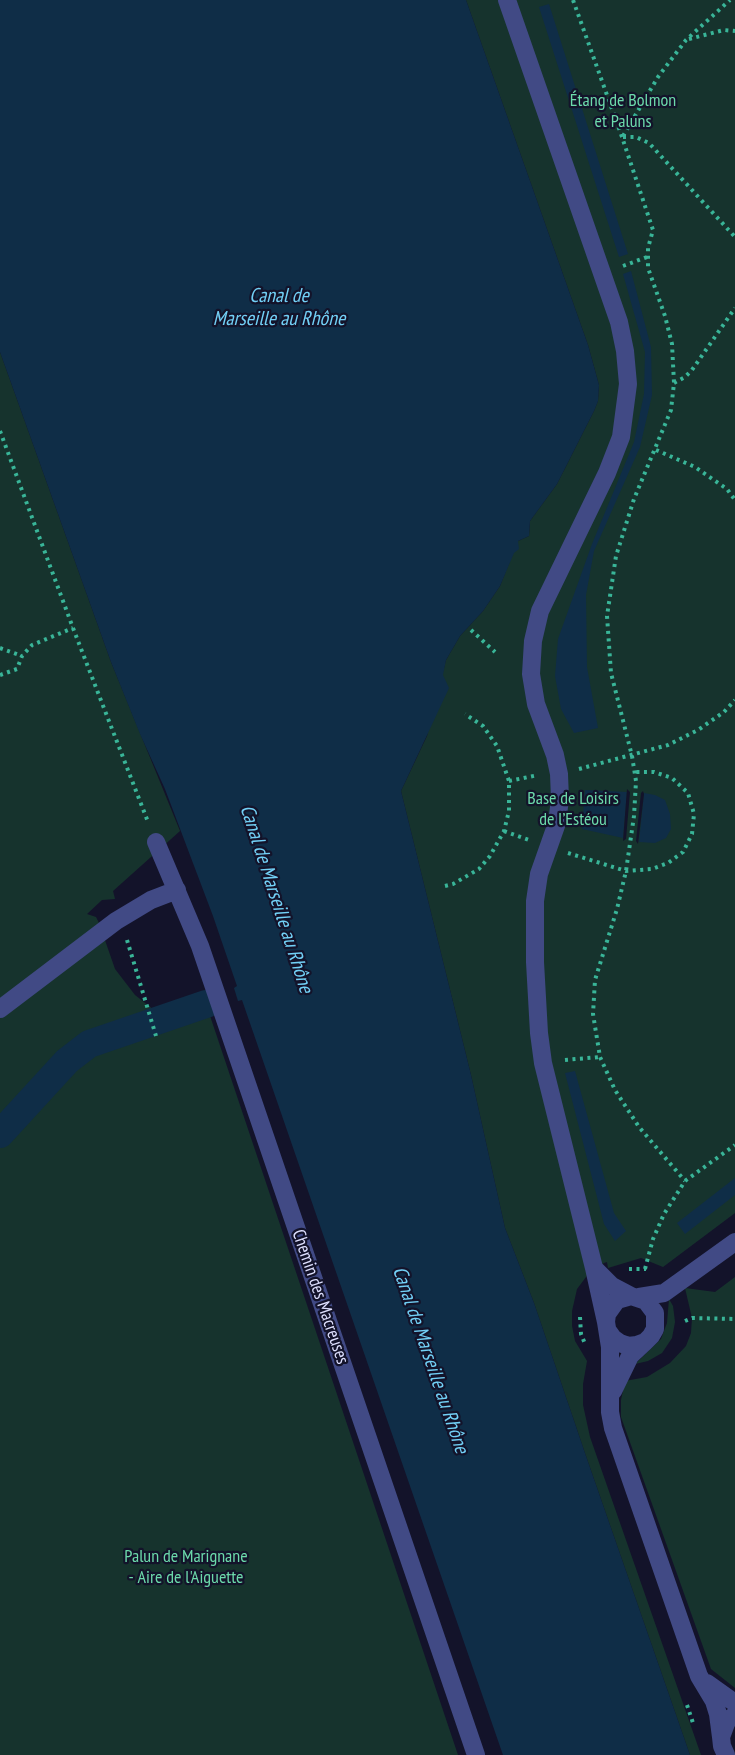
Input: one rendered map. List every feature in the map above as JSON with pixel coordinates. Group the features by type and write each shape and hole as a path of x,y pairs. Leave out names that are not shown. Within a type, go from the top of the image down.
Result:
{"street":[{"path":"507,0 619,322 628,384 626,413 621,437 611,464 540,611 533,641 531,674 536,704 555,755 559,774 560,800 557,823 539,874 535,901 535,962 539,1033 543,1063 607,1327 610,1347 609,1401 613,1428 699,1676 714,1701 723,1746"},
{"name":"Chemin des Macreuses","path":"156,842 200,946 476,1755"},
{"path":"0,1009 116,921 151,900 177,890"},
{"path":"645,1342 628,1346 613,1338 607,1327 611,1306 617,1300 664,1293 735,1242"},
{"path":"594,1268 612,1286 652,1306 655,1313 655,1329 630,1356 621,1371 609,1401"},
{"path":"699,1676 735,1703"},
{"path":"723,1746 728,1721 735,1715"}],"path":[{"path":"573,0 653,230 647,257 648,268 672,344 674,383 670,410 656,450 634,499 616,556 607,616 611,673 636,781 634,816 626,872 595,980 593,1014 600,1057 615,1090 639,1127 686,1181"},
{"path":"622,137 658,77 686,40 730,0"},
{"path":"686,40 724,30 735,31"},
{"path":"622,137 636,137 649,142 735,237"},
{"path":"635,262 647,257"},
{"path":"674,383 692,370 735,308"},
{"path":"0,431 156,842"},
{"path":"656,450 695,467 727,489 735,500"},
{"path":"0,675 17,669 22,656 32,645 73,628"},
{"path":"471,630 495,652"},
{"path":"0,648 22,656"},
{"path":"569,772 668,745 698,730 724,712 735,700"},
{"path":"445,886 475,871 490,856 504,831 508,812 509,781 496,746 483,726 465,714"},
{"path":"559,850 626,872 652,869 668,863 683,852 692,834 694,814 688,793 672,778 654,772 634,772"},
{"path":"509,781 543,774"},
{"path":"504,831 534,842"},
{"path":"475,871 480,878"},
{"path":"116,921 130,946 156,1036"},
{"path":"555,1061 600,1057"},
{"path":"645,1269 653,1239 664,1214 686,1181 735,1145"},
{"path":"621,1269 645,1269 653,1273"},
{"path":"685,1321 692,1318 735,1319"}],"green space":[{"name":"Base de Loisirs de l’Estéou","path":"466,0 735,0 735,1213 663,1267 641,1258 608,1268 607,1262 604,1263 589,1273 577,1289 572,1311 575,1341 587,1361 583,1384 583,1405 590,1437 701,1755 690,1755 534,1303 505,1228 471,1075 401,791 427,736 446,660 460,636 483,611 500,586 518,541 529,536 530,521 557,484 598,401 599,385 588,345"},
{"name":"Palun de Marignane - Aire de l'Aiguette","path":"0,352 111,662 180,831 113,891 115,899 102,900 87,914 96,917 115,969 135,995 154,1010 202,992 458,1755 0,1755"},
{"path":"735,1277 735,1688 711,1669 621,1417 621,1400 625,1381 647,1377 670,1363 686,1346 691,1333 692,1318 685,1288 715,1292"},
{"path":"669,1299 673,1306 675,1322 672,1338 662,1353 648,1361 635,1364 661,1339 667,1323"}],"water":[{"name":"Canal de Marseille au Rhône","path":"0,0 466,0 588,345 599,385 598,401 557,484 530,521 529,536 518,541 519,549 514,553 500,586 483,611 460,636 446,660 443,675 449,688 401,791 471,1075 505,1228 534,1303 690,1755 503,1755 242,1000 238,1001 234,988 237,986 213,916 165,789 111,662 0,352"},
{"path":"549,4 628,254 619,257 539,7"},
{"path":"631,271 651,347 652,395 640,447 594,551 586,595 587,667 598,728 574,733 561,709 555,676 558,639 592,544 634,442 644,394 645,352 623,274"},
{"path":"585,790 627,792 623,838 582,829"},
{"path":"644,793 665,800 670,814 671,829 666,838 655,843 639,842"},
{"path":"575,1071 614,1213 626,1231 615,1241 604,1224 565,1073"},
{"path":"735,1178 735,1195 685,1234 677,1223"}],"pier":[{"path":"627,789 630,792 626,839 623,841"},
{"path":"643,791 644,794 638,844 636,841"}],"waterway":[{"path":"0,1134 67,1061 89,1044 206,1004"}],"park label":[{"name":"Étang de Bolmon et Paluns","path":"623,111"}]}
